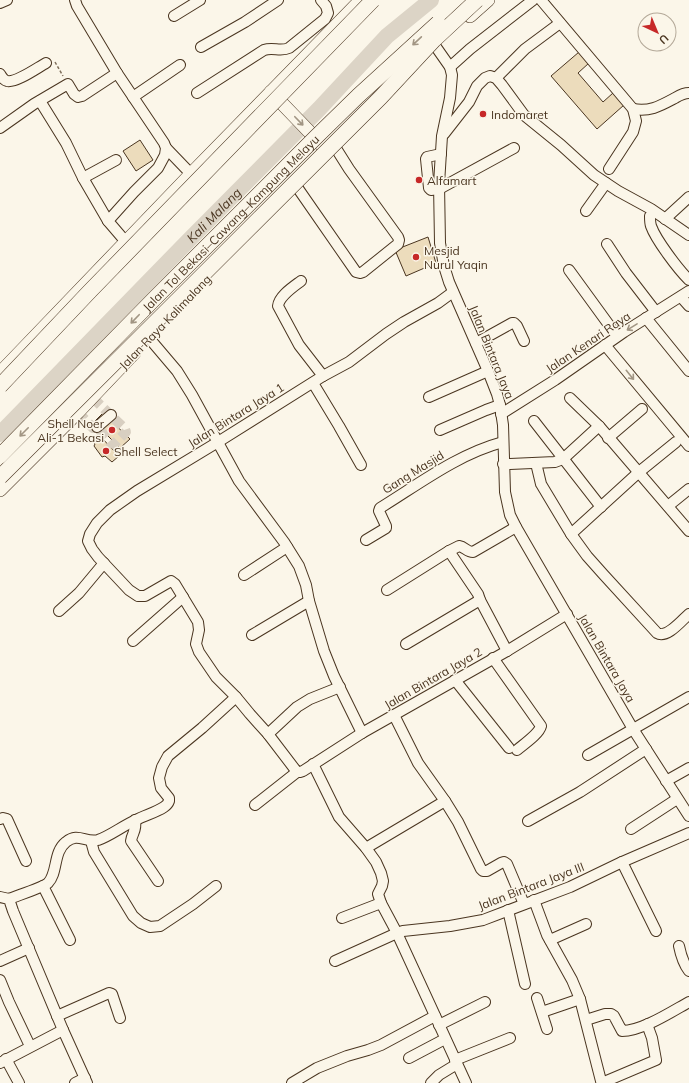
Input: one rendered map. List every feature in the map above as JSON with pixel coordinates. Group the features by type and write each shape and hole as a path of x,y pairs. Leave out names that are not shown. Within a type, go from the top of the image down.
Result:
{"highway":[{"path":"0,386 373,0"},
{"name":"Jalan Tol Bekasi–Cawang–Kampung Melayu","path":"0,456 156,297 358,96 433,26 470,0"},
{"path":"0,477 381,97 434,40 477,0"}],"main road":[{"path":"0,373 361,0"},
{"name":"Jalan Raya Kalimalang","path":"0,490 297,187 396,92 436,47 488,0"},
{"name":"Jalan Raya Kalimalang","path":"317,140 422,51 436,47"},
{"path":"271,92 317,140 334,152"}],"street":[{"path":"0,3 7,0"},
{"path":"75,0 77,6 117,73 166,148 191,174"},
{"path":"174,16 200,0"},
{"path":"201,47 245,22 278,0"},
{"path":"197,93 264,50 284,50 289,48 325,19 328,13 326,6 321,0"},
{"path":"436,47 450,67 470,49 533,0"},
{"path":"541,0 633,109 636,121 633,132 609,169"},
{"path":"496,78 525,49 560,23"},
{"path":"0,74 5,80 9,81 23,76 46,63"},
{"path":"133,97 180,65"},
{"name":"Jalan Bintara Jaya","path":"450,67 452,75 450,98 442,136 439,189 440,243 444,266 453,292 488,371 501,409 503,464 506,498 510,515 633,729 689,816"},
{"path":"0,128 68,84 74,94 78,97 82,96 117,73"},
{"path":"442,136 469,102 477,86 485,78 490,76 496,78 524,115 561,145 594,175 689,234"},
{"path":"633,109 652,109 684,93 689,93"},
{"path":"40,101 66,144 83,178 108,221 126,242"},
{"path":"108,221 158,168 165,155 166,148"},
{"path":"441,154 427,157 426,159 428,188 431,190 439,189 514,148"},
{"path":"297,187 356,272 363,272 398,244 398,237 349,169 334,152"},
{"path":"83,178 116,160"},
{"path":"586,211 606,183"},
{"path":"665,219 689,197"},
{"path":"650,216 651,225 655,235 689,280"},
{"path":"607,244 626,273 656,312"},
{"path":"569,270 617,336"},
{"path":"301,281 278,301 278,306 299,345 323,376"},
{"name":"Jalan Bintara Jaya 1","path":"297,772 268,734 236,697 216,677 199,652 196,644 199,630 198,622 175,584 171,581 145,596 138,596 129,590 92,549 88,541 90,534 97,523 110,510 137,491 348,362 404,322 438,303 453,292"},
{"path":"685,294 689,306"},
{"name":"Jalan Kenari Raya","path":"440,430 486,410 501,409 530,396 617,336 685,294"},
{"path":"646,318 689,371"},
{"path":"476,342 512,323 517,326 524,341"},
{"path":"149,338 177,371 192,395 239,481 299,566 306,585 324,651 334,676 362,734"},
{"path":"606,344 689,446"},
{"path":"429,397 488,371"},
{"path":"313,383 361,465"},
{"path":"570,398 599,426 689,531"},
{"path":"608,438 642,409"},
{"path":"98,428 111,415"},
{"path":"534,421 601,507"},
{"path":"503,464 555,462 563,459 599,426"},
{"path":"571,534 639,472 682,437"},
{"name":"Gang Masjid","path":"366,540 386,528 379,511 380,508 452,463 489,446 503,442"},
{"path":"536,463 541,484 571,534 587,556 603,574 660,634 668,633 689,614"},
{"path":"668,506 689,489"},
{"path":"388,590 459,546 473,552 516,527"},
{"path":"244,575 287,547"},
{"path":"449,551 478,594 507,651"},
{"path":"59,611 78,593 104,563"},
{"path":"133,641 183,597"},
{"path":"252,635 309,600"},
{"path":"406,644 480,600"},
{"name":"Jalan Bintara Jaya 2","path":"313,764 394,715 507,651 567,614"},
{"path":"455,680 513,749 536,734 541,726 493,658"},
{"path":"268,734 297,707 310,699 340,687"},
{"path":"76,1083 86,1081 13,911 4,898 48,884 52,878 58,853 65,842 75,837 91,841 102,838 169,803 169,798 161,788 159,778 162,767 168,756 236,697"},
{"path":"588,755 689,697"},
{"path":"394,715 418,763 458,822 481,869 483,871 487,871 501,863 504,862 507,864 529,902 572,980 580,999 600,1080 602,1082 656,1060 648,1024"},
{"path":"528,821 580,792 646,749"},
{"path":"255,805 297,772 303,771 313,764 339,817 376,862 383,881 378,894 381,903 397,933 466,1083"},
{"path":"666,781 689,768"},
{"path":"631,829 678,799"},
{"path":"366,848 445,801"},
{"path":"0,819 7,819 26,861"},
{"path":"135,820 136,827 131,841 158,881"},
{"name":"Jalan Bintara Jaya III","path":"335,961 397,933 483,920 570,887 622,862 689,833"},
{"path":"91,841 94,852 133,916 141,923 150,927 160,926 193,904 216,886"},
{"path":"622,862 656,931"},
{"path":"43,886 70,940"},
{"path":"342,918 381,903"},
{"path":"508,910 525,984"},
{"path":"550,940 586,924"},
{"path":"680,946 683,963 689,971"},
{"path":"0,962 29,948"},
{"path":"0,980 30,1046"},
{"path":"57,1016 109,993 112,994 120,1018"},
{"path":"537,998 547,1029"},
{"path":"542,1012 580,999"},
{"path":"292,1083 317,1068 381,1045 485,1002"},
{"path":"586,1020 605,1014 610,1014 614,1016 622,1031 626,1031 648,1024 689,1002"},
{"path":"19,1083 1,1062 63,1030"},
{"path":"431,1083 456,1062 510,1038"},
{"path":"409,1058 445,1039"}],"path":[{"path":"46,63 54,60 68,84"}],"building":[{"path":"579,52 589,63 578,73 603,102 613,93 624,105 597,129 551,76"},
{"path":"140,140 153,160 136,171 123,151"},
{"name":"Mesjid Nurul Yaqin","path":"428,237 436,263 406,276 395,250"},
{"name":"Shell Noer Ali-1 Bekasi","path":"103,413 130,439 120,448 94,422"},
{"name":"Shell Select","path":"99,435 119,456 112,462 105,456 102,457 94,446 95,444 92,441"}],"waterway":[{"name":"Kali Malang","path":"0,434 319,109 387,36 431,0"}],"tunnel":[{"path":"78,412 93,428 97,427 111,443 114,444 126,432 125,429 92,397"}],"place":[{"name":"Indomaret","path":"483,114"},
{"name":"Alfamart","path":"419,180"},
{"name":"Mesjid Nurul Yaqin","path":"416,257"},
{"name":"Shell Noer Ali-1 Bekasi","path":"112,430"},
{"name":"Shell Select","path":"106,451"}]}
